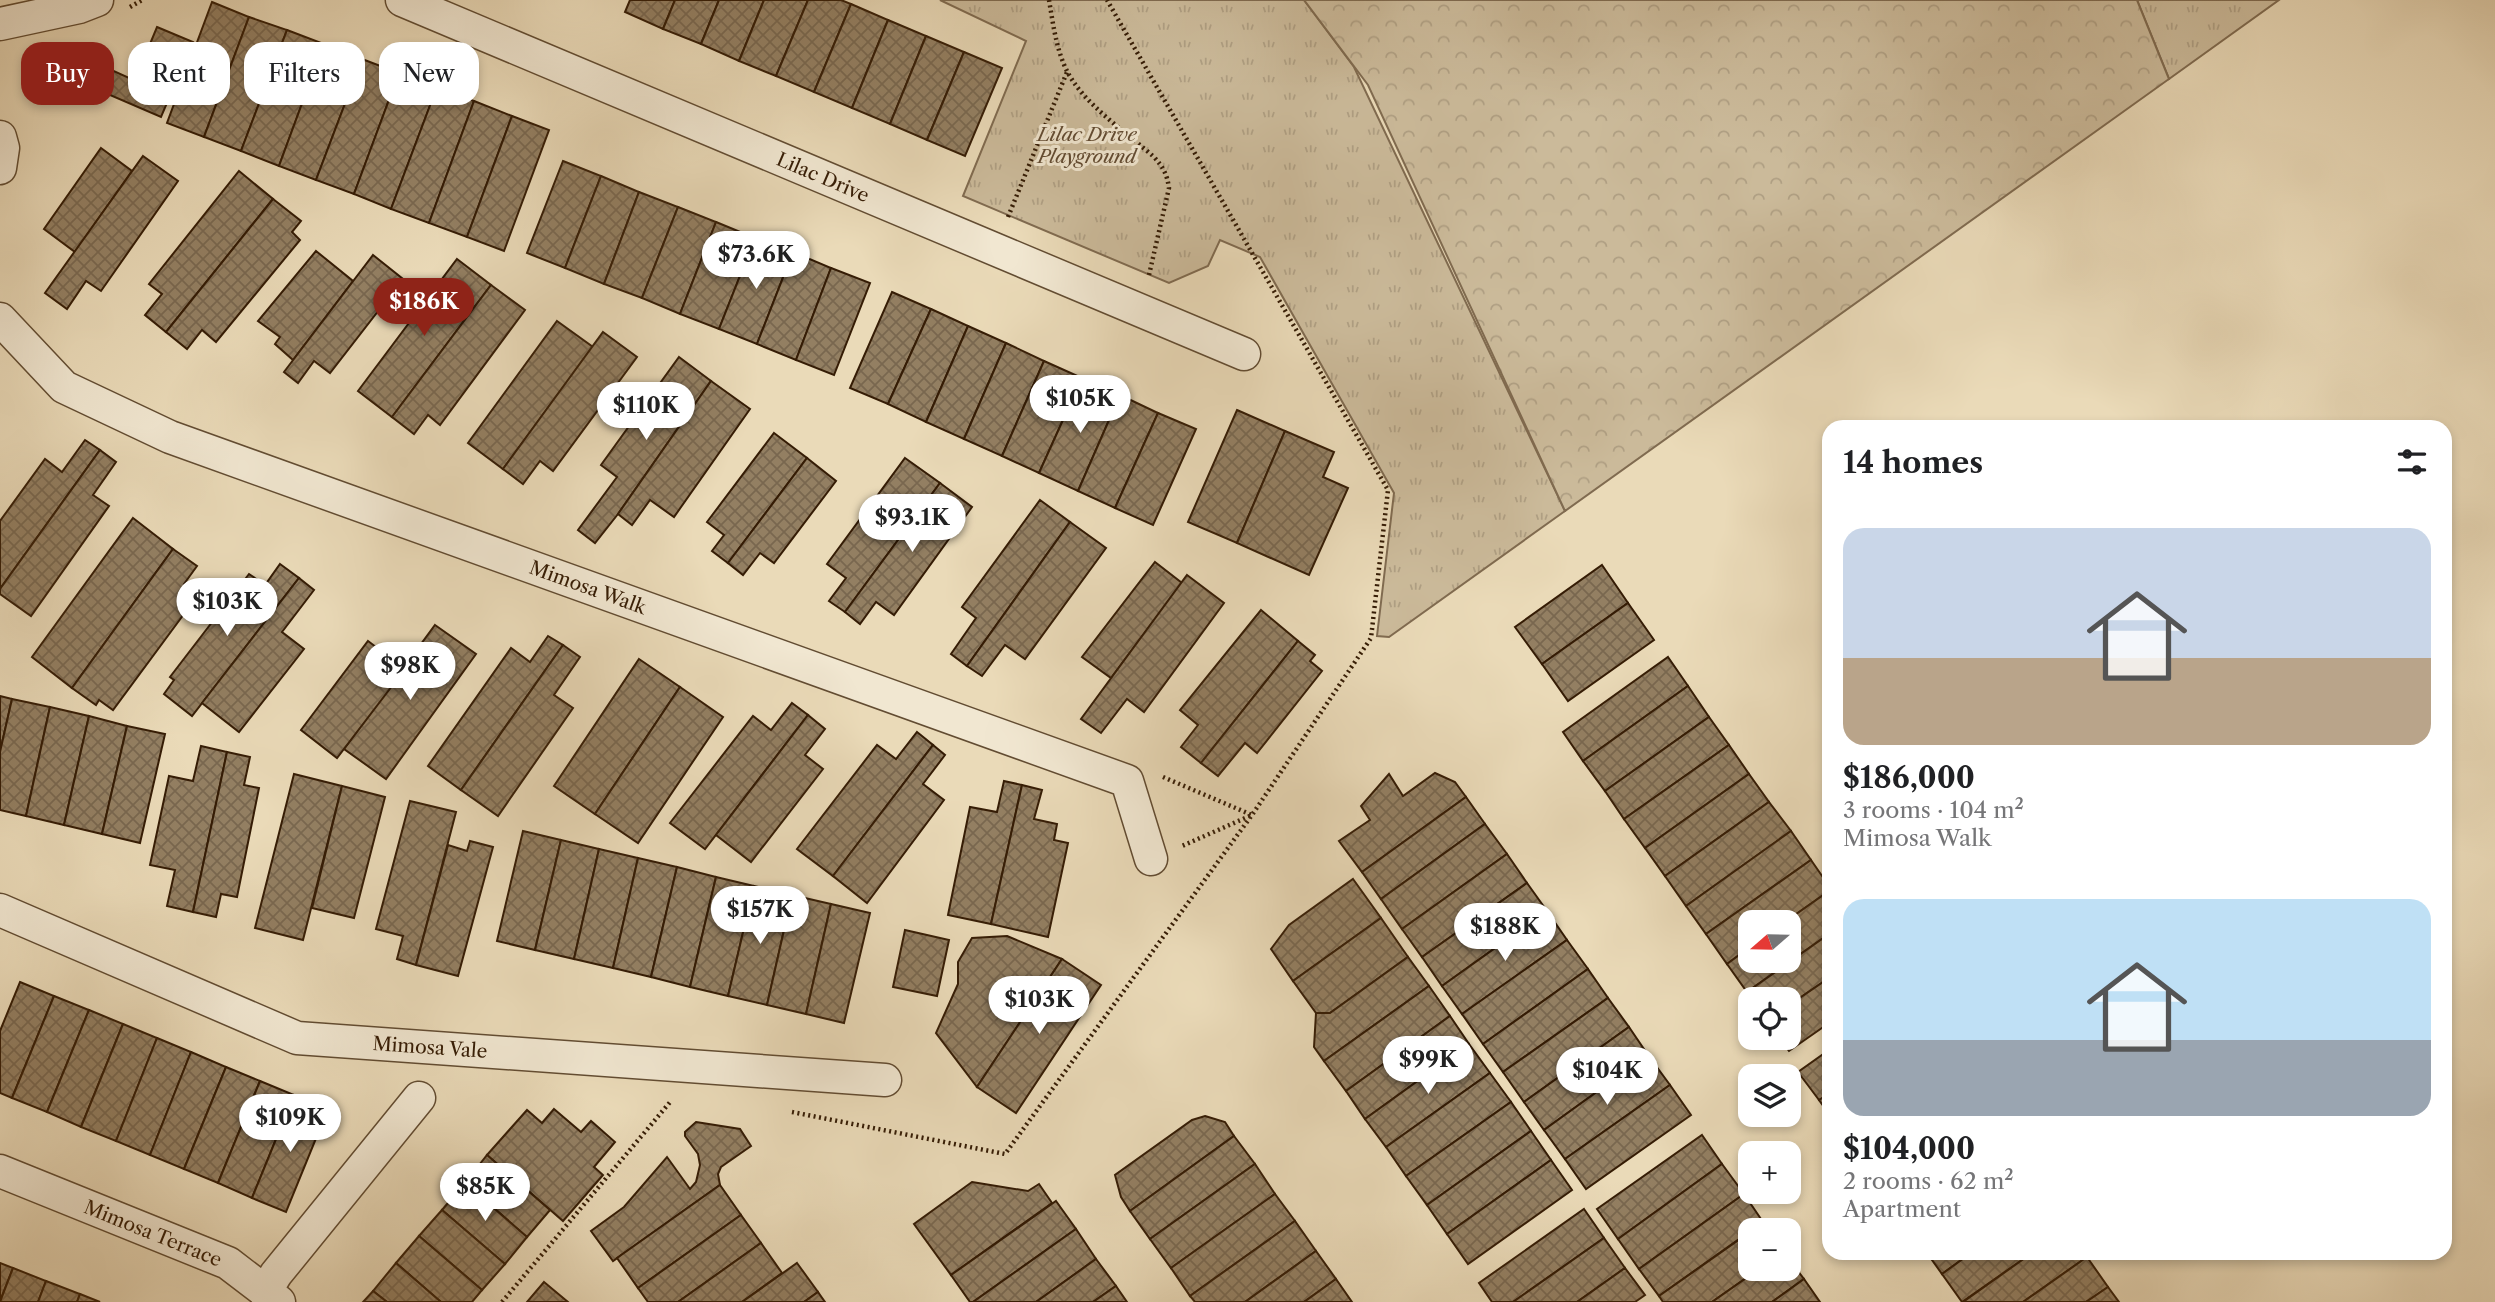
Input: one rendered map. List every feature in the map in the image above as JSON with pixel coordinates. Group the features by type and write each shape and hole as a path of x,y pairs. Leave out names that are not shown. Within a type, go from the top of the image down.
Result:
{"street":[{"path":"0,24 79,7 97,0"},
{"name":"Lilac Drive","path":"402,0 1244,355"},
{"path":"0,137 3,148 0,168"},
{"name":"Mimosa Walk","path":"0,319 64,387 170,437 1127,781 1151,859"},
{"name":"Mimosa Vale","path":"0,910 297,1038 885,1080"},
{"name":"Mimosa Terrace","path":"0,1171 228,1263 272,1297 276,1273 419,1098"}],"path":[{"path":"1049,0 1060,54 1067,72 1092,103 1154,157 1168,177 1169,188 1149,275 1145,277"},
{"path":"785,1111 1005,1154 1252,815 1371,638 1388,489 1107,0"},
{"path":"1008,217 1067,72"},
{"path":"502,1302 679,1092"}],"green space":[{"name":"Lilac Drive Playground","path":"940,0 1304,0 1354,67 1565,511 1389,637 1377,636 1394,493 1260,257 1220,240 1208,266 1169,283 963,196 1026,41"},
{"path":"1304,0 2137,0 2169,79 1565,511 1368,85"},
{"path":"2137,0 2279,0 2169,79"}],"building":[{"path":"630,0 675,0 663,29 625,12"},
{"path":"675,0 719,0 701,44 663,29"},
{"path":"719,0 764,0 739,61 701,44"},
{"path":"764,0 808,0 776,76 739,61"},
{"path":"808,0 841,0 851,4 814,92 776,76"},
{"path":"212,2 249,17 230,68 230,42 197,42"},
{"path":"851,4 888,20 852,108 814,92"},
{"path":"249,17 287,30 282,42 244,42 244,105 258,105 241,151 204,137 216,105 230,105 230,68"},
{"path":"888,20 926,36 890,124 852,108"},
{"path":"157,27 193,42 151,42"},
{"path":"287,30 319,42 282,42"},
{"path":"926,36 964,52 927,140 890,124"},
{"path":"964,52 1002,68 965,156 927,140"},
{"path":"365,60 379,65 379,105 387,105 354,194 316,180 345,105 365,105"},
{"path":"114,71 128,78 128,103 114,97"},
{"path":"479,103 512,116 467,237 429,223 473,105"},
{"path":"133,105 166,105 161,117"},
{"path":"174,105 216,105 204,137 167,123"},
{"path":"258,105 302,105 279,166 241,151"},
{"path":"302,105 345,105 316,180 279,166"},
{"path":"387,105 430,105 391,209 354,194"},
{"path":"430,105 473,105 429,223 391,209"},
{"path":"512,116 549,130 504,251 467,237"},
{"path":"101,148 132,171 75,252 44,229"},
{"path":"143,156 178,181 101,291 86,281 67,309 45,293"},
{"path":"563,161 601,176 565,268 527,253"},
{"path":"239,171 273,199 166,332 145,315 162,294 149,284"},
{"path":"601,176 639,192 604,284 565,268"},
{"path":"639,192 678,207 642,298 604,284"},
{"path":"273,199 301,221 292,232 300,240 216,342 202,330 187,349 166,332"},
{"path":"678,207 716,222 680,314 642,298"},
{"path":"716,222 755,238 719,329 680,314"},
{"path":"755,238 793,252 757,344 719,329"},
{"path":"316,251 353,281 293,360 275,344 280,337 258,321"},
{"path":"793,252 831,268 796,360 757,344"},
{"path":"373,255 403,279 330,373 314,361 298,383 284,372"},
{"path":"457,259 491,285 392,417 358,391"},
{"path":"831,268 870,283 834,375 796,360"},
{"path":"491,285 525,310 440,425 428,415 414,434 392,417"},
{"path":"892,292 931,309 888,404 850,388"},
{"path":"931,309 968,326 926,422 888,404"},
{"path":"557,321 593,347 503,469 468,443"},
{"path":"968,326 1006,343 964,439 926,422"},
{"path":"603,332 637,357 553,471 540,461 523,484 503,469"},
{"path":"1006,343 1044,361 1002,456 964,439"},
{"path":"679,357 711,381 595,543 578,530 617,477 601,465"},
{"path":"1044,361 1082,378 1039,473 1002,456"},
{"path":"1082,378 1120,395 1078,491 1039,473"},
{"path":"711,381 750,409 674,517 650,500 632,525 618,514"},
{"path":"1120,395 1158,413 1115,508 1078,491"},
{"path":"1237,410 1285,431 1237,543 1188,522"},
{"path":"1158,413 1196,429 1153,525 1115,508"},
{"path":"1285,431 1334,452 1323,477 1348,488 1309,575 1237,543"},
{"path":"774,433 807,458 728,563 712,551 724,535 707,522"},
{"path":"85,440 100,450 0,589 0,521 45,459 62,472"},
{"path":"100,450 116,462 93,495 109,506 31,616 0,594 0,589"},
{"path":"807,458 836,481 774,563 760,553 743,575 728,563"},
{"path":"905,458 940,483 845,612 829,601 846,578 827,564"},
{"path":"940,483 972,507 894,615 876,602 860,624 845,612"},
{"path":"1040,500 1070,522 967,666 951,654 976,618 962,607"},
{"path":"133,518 173,549 72,688 32,657"},
{"path":"1070,522 1106,548 1025,659 1005,645 982,676 967,666"},
{"path":"173,549 197,566 184,584 198,595 113,710 99,700 96,705 72,688"},
{"path":"1155,562 1182,583 1111,678 1082,657"},
{"path":"280,564 299,578 192,716 164,694 174,680 170,677 249,574 265,585"},
{"path":"1602,565 1628,603 1542,664 1515,627"},
{"path":"1187,575 1224,603 1144,712 1127,699 1101,733 1081,719"},
{"path":"299,578 314,590 282,632 304,649 239,732 202,703"},
{"path":"1628,603 1654,640 1568,701 1542,664"},
{"path":"1261,610 1298,641 1201,763 1181,747 1198,725 1180,710"},
{"path":"435,625 476,654 386,779 344,749"},
{"path":"548,636 563,645 461,790 428,766 511,648 530,662"},
{"path":"368,641 405,669 337,758 301,730"},
{"path":"1298,641 1315,655 1310,661 1322,671 1257,753 1245,743 1218,776 1201,763"},
{"path":"563,645 580,657 554,695 573,708 498,816 461,790"},
{"path":"1668,657 1688,686 1583,761 1563,732"},
{"path":"639,659 680,687 595,814 554,786"},
{"path":"1688,686 1709,717 1605,791 1583,761"},
{"path":"680,687 723,717 638,843 595,814"},
{"path":"0,696 12,699 0,752"},
{"path":"12,699 50,707 26,816 0,810 0,752"},
{"path":"792,703 808,715 705,849 670,823 753,716 771,730"},
{"path":"50,707 89,716 64,825 26,816"},
{"path":"808,715 825,729 805,755 823,769 751,862 716,835"},
{"path":"89,716 127,726 102,834 64,825"},
{"path":"1709,717 1729,745 1624,819 1605,791"},
{"path":"127,726 165,734 140,843 102,834"},
{"path":"917,732 933,745 833,876 797,849 877,745 896,759"},
{"path":"933,745 945,755 923,784 944,800 867,903 833,876"},
{"path":"1729,745 1749,774 1645,848 1624,819"},
{"path":"201,746 227,752 193,912 167,906 175,870 150,865 169,776 193,781"},
{"path":"227,752 250,757 244,785 259,788 237,897 221,894 216,917 193,912"},
{"path":"1435,773 1455,782 1466,797 1362,872 1339,841 1370,820 1361,806 1389,774 1403,796"},
{"path":"294,774 342,786 303,940 255,928"},
{"path":"1749,774 1769,802 1665,876 1645,848"},
{"path":"1004,781 1022,785 991,924 948,915 970,807 997,812"},
{"path":"1022,785 1042,790 1034,819 1057,824 1054,840 1068,843 1048,937 991,924"},
{"path":"342,786 385,797 354,918 312,908"},
{"path":"1466,797 1485,824 1381,899 1362,872"},
{"path":"410,801 456,812 416,965 397,959 403,936 376,929"},
{"path":"1769,802 1791,831 1686,906 1665,876"},
{"path":"1485,824 1507,854 1402,929 1381,899"},
{"path":"523,831 561,840 535,950 497,941"},
{"path":"1791,831 1811,860 1706,934 1686,906"},
{"path":"561,840 599,849 574,959 535,950"},
{"path":"470,841 493,847 458,976 416,965 448,845 467,851"},
{"path":"599,849 638,858 613,968 574,959"},
{"path":"1507,854 1527,883 1422,957 1402,929"},
{"path":"638,858 677,867 651,977 613,968"},
{"path":"1811,860 1822,876 1822,896 1801,911 1740,910"},
{"path":"677,867 716,877 690,987 651,977"},
{"path":"716,877 754,886 728,996 690,987"},
{"path":"1353,879 1381,918 1293,981 1271,949 1289,925"},
{"path":"1527,883 1547,911 1442,986 1422,957"},
{"path":"754,886 792,895 767,1005 728,996"},
{"path":"792,895 831,904 806,1014 767,1005"},
{"path":"1822,896 1822,939 1801,954 1801,911"},
{"path":"831,904 870,913 844,1023 806,1014"},
{"path":"1547,911 1567,940 1462,1014 1442,986"},
{"path":"1738,911 1738,956 1727,964 1706,934"},
{"path":"1381,918 1408,957 1330,1013 1316,1013 1293,981"},
{"path":"905,930 949,940 937,996 893,987"},
{"path":"1007,936 1062,959 977,1087 936,1033 958,984 958,962 972,938"},
{"path":"1822,939 1822,983 1801,997 1801,987 1754,987 1774,973 1801,973 1801,954"},
{"path":"1567,940 1588,969 1483,1044 1462,1014"},
{"path":"1738,956 1738,973 1774,973 1754,987 1743,987 1727,964"},
{"path":"1408,957 1429,986 1324,1061 1314,1047 1316,1013 1330,1013"},
{"path":"1062,959 1101,985 1016,1113 977,1087"},
{"path":"1588,969 1608,998 1503,1072 1483,1044"},
{"path":"20,982 54,996 12,1098 0,1093 0,1031"},
{"path":"1822,983 1822,1028 1801,1043 1801,997"},
{"path":"1429,986 1450,1016 1346,1091 1324,1061"},
{"path":"54,996 89,1010 47,1112 12,1098"},
{"path":"1608,998 1629,1027 1524,1102 1503,1072"},
{"path":"89,1010 123,1024 81,1127 47,1112"},
{"path":"1450,1016 1469,1044 1365,1119 1346,1091"},
{"path":"123,1024 157,1038 116,1141 81,1127"},
{"path":"1629,1027 1648,1055 1544,1130 1524,1102"},
{"path":"157,1038 191,1052 150,1155 116,1141"},
{"path":"1469,1044 1490,1073 1386,1147 1365,1119"},
{"path":"191,1052 226,1067 184,1169 150,1155"},
{"path":"1648,1055 1670,1085 1565,1159 1544,1130"},
{"path":"1822,1055 1822,1098 1819,1100 1801,1076 1801,1070"},
{"path":"226,1067 260,1081 218,1183 184,1169"},
{"path":"1490,1073 1511,1102 1406,1176 1386,1147"},
{"path":"260,1081 294,1095 252,1198 218,1183"},
{"path":"1670,1085 1691,1115 1586,1189 1565,1159"},
{"path":"294,1095 328,1109 286,1212 252,1198"},
{"path":"1511,1102 1531,1131 1427,1205 1406,1176"},
{"path":"554,1109 581,1132 591,1121 615,1142 594,1167 603,1175 563,1221 487,1155 527,1110 542,1123"},
{"path":"1205,1116 1225,1122 1234,1136 1130,1211 1121,1197 1115,1175 1192,1120"},
{"path":"696,1122 740,1129 751,1146 721,1167 718,1174 720,1185 613,1261 591,1231 624,1207 667,1157 690,1189 696,1182 700,1165 698,1154 685,1132"},
{"path":"1531,1131 1551,1160 1447,1234 1427,1205"},
{"path":"1702,1135 1722,1164 1618,1239 1597,1209"},
{"path":"1234,1136 1255,1164 1150,1239 1130,1211"},
{"path":"487,1155 550,1210 527,1237 465,1183"},
{"path":"1551,1160 1572,1190 1468,1264 1447,1234"},
{"path":"1255,1164 1275,1194 1171,1268 1150,1239"},
{"path":"1722,1164 1738,1186 1738,1198 1639,1269 1618,1239"},
{"path":"972,1182 1028,1191 1039,1184 1052,1203 951,1275 914,1224"},
{"path":"465,1183 527,1237 505,1264 442,1210"},
{"path":"720,1185 741,1215 638,1288 617,1258"},
{"path":"1275,1194 1295,1221 1190,1296 1171,1268"},
{"path":"1738,1198 1738,1204 1751,1204 1760,1218 1738,1218 1738,1240 1659,1296 1639,1269"},
{"path":"1056,1201 1076,1229 970,1302 951,1275"},
{"path":"1584,1209 1604,1238 1513,1302 1492,1302 1479,1283"},
{"path":"442,1210 505,1264 482,1290 419,1236"},
{"path":"741,1215 761,1243 678,1302 648,1302 638,1288"},
{"path":"1295,1221 1316,1251 1245,1302 1195,1302 1190,1296"},
{"path":"1076,1229 1096,1259 1036,1302 973,1302"},
{"path":"419,1236 482,1290 472,1302 441,1302 396,1263"},
{"path":"1604,1238 1625,1268 1577,1302 1513,1302"},
{"path":"1738,1240 1738,1281 1742,1281 1712,1302 1663,1302 1659,1296"},
{"path":"761,1243 782,1273 742,1302 678,1302"},
{"path":"1316,1251 1336,1279 1304,1302 1245,1302"},
{"path":"1096,1259 1116,1286 1093,1302 1036,1302"},
{"path":"1932,1260 1961,1260 1942,1274"},
{"path":"1961,1260 2022,1260 1962,1302 1942,1274"},
{"path":"2022,1260 2083,1260 2023,1302 1963,1302"},
{"path":"2083,1260 2089,1260 2108,1287 2086,1302 2023,1302"},
{"path":"0,1263 13,1268 0,1301"},
{"path":"396,1263 441,1302 387,1302 373,1291"},
{"path":"797,1263 818,1292 804,1302 742,1302"},
{"path":"13,1268 46,1281 38,1302 0,1302"},
{"path":"1625,1268 1645,1295 1635,1302 1577,1302"},
{"path":"1801,1275 1804,1279 1772,1302 1712,1302 1742,1281 1801,1281"},
{"path":"1336,1279 1352,1302 1304,1302"},
{"path":"1804,1279 1820,1302 1772,1302"},
{"path":"46,1281 80,1294 77,1302 38,1302"},
{"path":"544,1282 568,1302 527,1302"},
{"path":"1116,1286 1127,1302 1093,1302"},
{"path":"2108,1287 2119,1302 2086,1302"},
{"path":"373,1291 387,1302 363,1302"},
{"path":"818,1292 825,1302 804,1302"},
{"path":"80,1294 100,1302 77,1302"}]}
